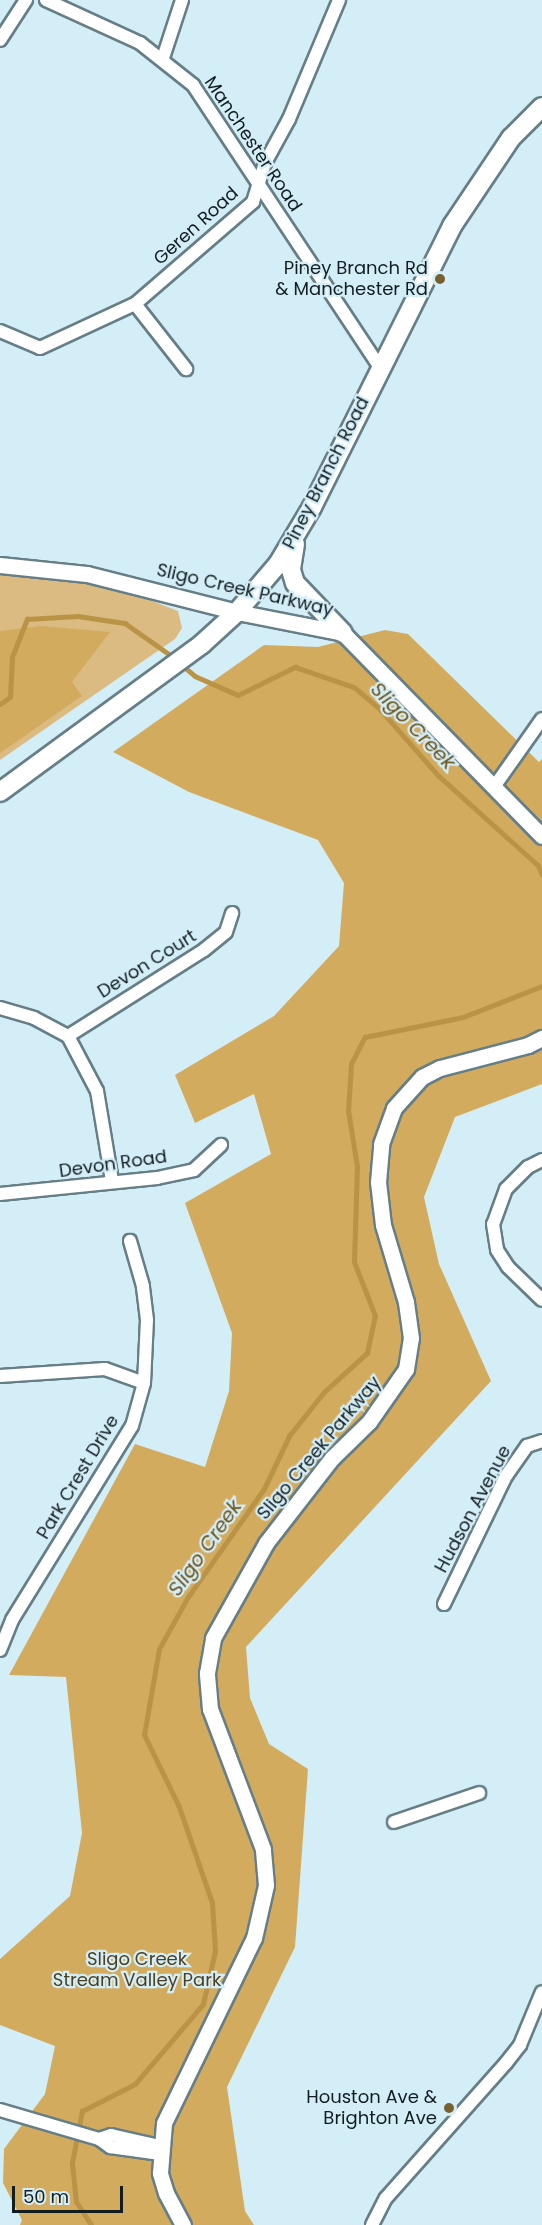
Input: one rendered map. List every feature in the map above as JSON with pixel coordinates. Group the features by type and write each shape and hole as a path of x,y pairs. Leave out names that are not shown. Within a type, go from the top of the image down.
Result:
{"main road":[{"name":"Piney Branch Road","path":"0,792 202,644 237,612 295,538 452,226 484,173 510,138 542,107"},
{"path":"295,538 291,570 295,583 343,633"}],"street":[{"path":"0,40 26,0"},
{"name":"Manchester Road","path":"46,0 163,58 192,85 380,366"},
{"path":"163,58 182,0"},
{"name":"Geren Road","path":"0,332 40,348 135,304 252,202 260,186 266,163 289,119 339,0"},
{"path":"135,304 186,369"},
{"name":"Sligo Creek Parkway","path":"0,565 87,574 237,612 343,633 542,836"},
{"path":"494,787 542,719"},
{"name":"Devon Court","path":"68,1036 204,950 226,932 232,913"},
{"path":"0,1008 33,1017 68,1036 97,1091 112,1181"},
{"name":"Sligo Creek Parkway","path":"183,2225 166,2193 160,2150 169,2111 254,1938 266,1885 263,1849 210,1709 207,1673 213,1638 266,1543 332,1458 376,1414 406,1369 411,1338 406,1302 383,1225 378,1182 381,1144 394,1108 422,1077 542,1038"},
{"name":"Devon Road","path":"0,1194 69,1189 112,1181 157,1178 194,1170 221,1145"},
{"path":"542,1160 528,1167 506,1189 493,1224 497,1250 508,1268 542,1300"},
{"name":"Park Crest Drive","path":"0,1650 12,1620 132,1426 144,1383 147,1320 142,1286 130,1240"},
{"path":"0,1376 105,1369 144,1383"},
{"name":"Hudson Avenue","path":"444,1604 506,1476 527,1446 542,1441"},
{"path":"394,1822 479,1793"},
{"path":"372,2225 386,2198 513,2054 542,1992"},
{"path":"0,2110 95,2137 110,2147 160,2150"}],"shaded area":[{"path":"0,569 111,585 178,611 182,628 175,639 0,760"}],"green space":[{"path":"42,626 110,632 72,682 82,696 0,753 0,631"},
{"name":"Sligo Creek Stream Valley Park","path":"385,630 408,634 539,762 542,759 542,1084 455,1117 424,1197 439,1264 491,1381 246,1647 250,1698 269,1744 308,1769 295,1947 227,2087 245,2211 254,2225 20,2225 22,2220 3,2183 4,2149 45,2094 55,2046 0,2025 0,1959 70,1896 82,1833 66,1677 9,1675 135,1444 205,1467 229,1391 232,1333 185,1203 271,1154 254,1094 195,1123 175,1075 274,1016 339,946 344,883 318,840 189,792 113,752 264,645 318,647"}],"waterway":[{"name":"Sligo Creek","path":"0,704 10,697 12,657 27,619 78,616 125,623 176,659"},
{"name":"Sligo Creek","path":"182,665 195,676 238,695 295,667 354,687 379,708 439,776 538,865 542,874"},
{"name":"Sligo Creek","path":"91,2225 76,2202 72,2163 82,2111 135,2084 203,2004 215,1951 212,1903 179,1807 144,1735 159,1649 188,1597 264,1489 289,1436 324,1392 367,1353 375,1316 354,1262 357,1167 348,1111 351,1064 365,1037 463,1017 542,986"}],"place":[{"name":"Piney Branch Rd & Manchester Rd","path":"440,279"},
{"name":"Houston Ave & Brighton Ave","path":"449,2108"}]}
